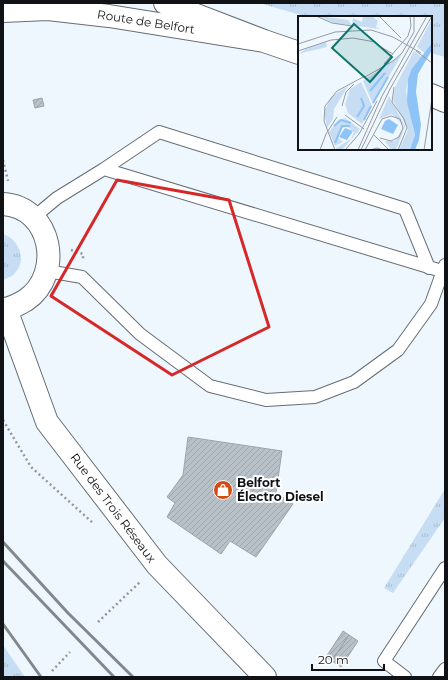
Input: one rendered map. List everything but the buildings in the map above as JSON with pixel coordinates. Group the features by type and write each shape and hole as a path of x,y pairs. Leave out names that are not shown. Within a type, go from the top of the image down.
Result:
{"main road":[{"name":"Route de Belfort","path":"166,3 264,41 298,52"},
{"name":"Route de Belfort","path":"3,11 48,9 86,13 264,41"},
{"path":"432,95 445,100"},
{"path":"5,309 20,304 32,296 41,284 47,271 49,257 47,242 42,229 33,218 21,209 7,195"},
{"name":"Rue des Trois Réseaux","path":"5,309 47,422 157,565 265,677"}],"lane":[{"path":"33,218 57,198 159,132 405,209 430,268"},
{"path":"47,271 82,277 140,334 210,386 266,400 315,397 354,382 398,350 431,304 444,269 430,268 104,169"},
{"path":"405,677 384,661 445,568"},
{"path":"439,677 445,669"}],"path":[{"path":"3,160 7,195"},
{"path":"66,247 83,254 82,277"},
{"path":"3,420 31,467 99,528 118,516"},
{"path":"98,622 157,565"},
{"path":"52,671 70,652"}],"highlighted area":[{"path":"117,180 229,200 269,327 172,375 51,296"}],"green space":[{"path":"259,3 445,3 445,57 432,53 432,16 304,16"},
{"path":"3,234 9,237 17,245 21,257 18,269 13,275 3,280"},
{"path":"445,489 445,518 393,593 384,588"},
{"path":"3,645 25,677 3,677"}],"railway":[{"path":"3,542 68,613 133,677"},
{"path":"3,561 114,677"},
{"path":"3,624 41,677"}],"place":[{"name":"Belfort Électro Diesel","path":"223,490"}]}
